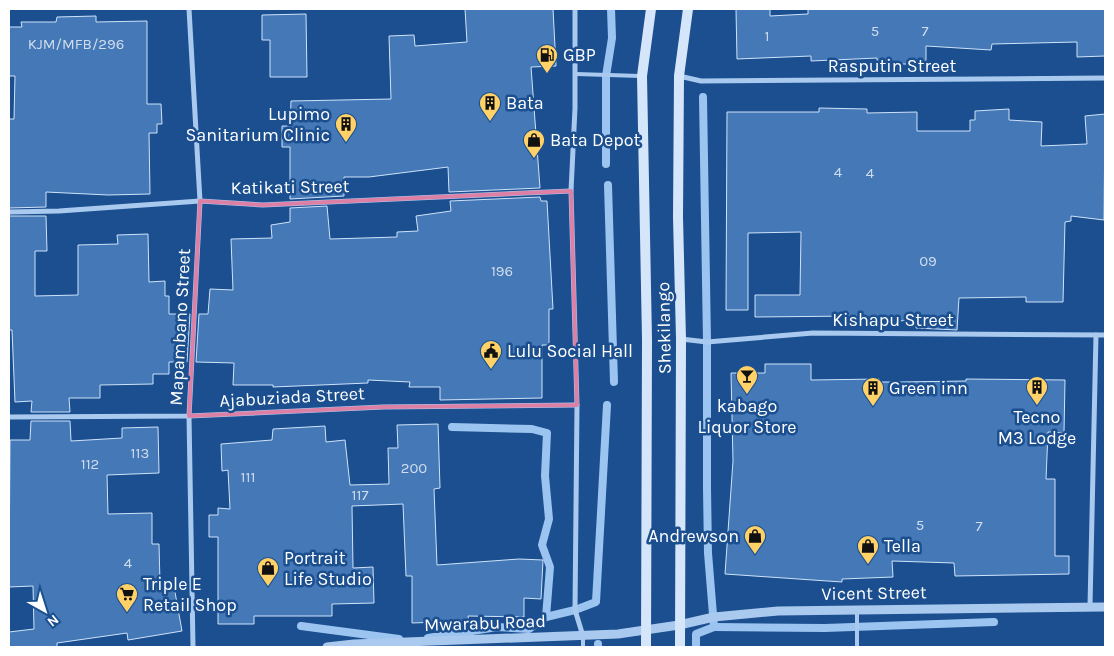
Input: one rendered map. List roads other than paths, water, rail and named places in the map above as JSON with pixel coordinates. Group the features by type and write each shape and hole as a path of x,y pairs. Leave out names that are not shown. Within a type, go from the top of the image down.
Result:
{"main road":[{"name":"Shekilango","path":"646,647 647,340 642,76 651,9"},
{"name":"Shekilango","path":"680,647 681,339 678,217 679,76 688,9"}],"street":[{"name":"Mapambano Street","path":"189,9 200,201 189,416 193,647"},
{"path":"575,9 576,74 571,191 577,404 576,610 583,636"},
{"name":"Rasputin Street","path":"679,76 700,81 1105,78"},
{"name":"Katikati Street","path":"9,212 59,211 200,201 263,205 571,191"},
{"name":"Kishapu Street","path":"681,339 708,342 813,333 1105,335"},
{"path":"1090,606 1096,335"},
{"name":"Ajabuziada Street","path":"9,417 189,416 383,407 577,404"},
{"name":"Vicent Street","path":"645,630 680,625 714,617 778,611 1105,607"},
{"name":"Mwarabu Road","path":"327,647 583,636 645,630"}],"lane":[{"path":"576,74 642,76"},
{"path":"857,610 857,647"},
{"path":"583,636 583,647"}],"waterway":[{"path":"606,164 606,76 612,38 611,9"},
{"path":"696,647 696,634 714,627 708,553 703,97"},
{"path":"608,185 614,382"},
{"path":"428,638 497,627 529,629 546,617 575,610 596,602 607,405"},
{"path":"452,427 532,429 547,433 545,476 549,519 542,545 550,567 546,617"},
{"path":"714,627 825,628 994,622"},
{"path":"301,626 399,639"}],"place":[{"name":"GBP","path":"547,74"},
{"name":"Bata","path":"490,122"},
{"name":"Lupimo Sanitarium Clinic","path":"346,143"},
{"name":"Bata Depot","path":"534,159"},
{"name":"Lulu Social Hall","path":"491,370"},
{"name":"kabago Liquor Store","path":"747,395"},
{"name":"Tecno M3 Lodge","path":"1037,406"},
{"name":"Green inn","path":"873,407"},
{"name":"Andrewson","path":"755,555"},
{"name":"Tella","path":"868,565"},
{"name":"Portrait Life Studio","path":"268,587"},
{"name":"Triple E Retail Shop","path":"127,613"}]}
